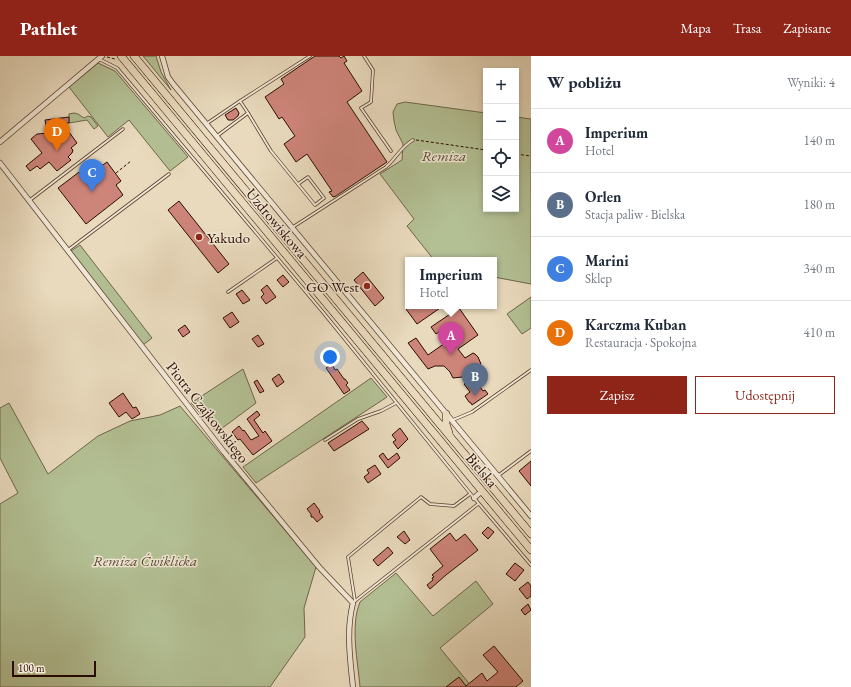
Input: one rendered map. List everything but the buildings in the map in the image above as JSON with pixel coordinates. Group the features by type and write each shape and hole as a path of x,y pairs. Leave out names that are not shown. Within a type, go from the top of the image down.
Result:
{"main road":[{"name":"Uzdrowiskowa","path":"122,56 412,407"},
{"name":"Uzdrowiskowa","path":"134,56 420,401"},
{"name":"Bielska","path":"420,401 531,534"},
{"name":"Bielska","path":"412,407 531,550"},
{"path":"446,414 446,424 449,435"}],"street":[{"path":"162,56 168,77 174,86 531,516"},
{"path":"0,142 100,57"},
{"name":"Piotra Czajkowskiego","path":"0,163 224,452 318,567 354,602"},
{"path":"472,496 482,491"},
{"path":"353,687 350,657 350,614 354,602"}],"lane":[{"path":"206,124 310,56"},
{"path":"364,56 373,70 371,102 361,108 391,151"},
{"path":"100,57 117,68 277,258 478,504 531,566"},
{"path":"240,101 271,151 315,205 324,198 308,177 298,184"},
{"path":"216,137 248,113"},
{"path":"29,201 123,129"},
{"path":"292,228 386,167 395,159 406,144 413,140"},
{"path":"67,251 169,174"},
{"path":"228,292 277,258"},
{"path":"452,421 472,412 531,370"},
{"path":"325,440 358,419 381,411 396,403"},
{"path":"498,476 531,451"},
{"path":"354,602 348,557 422,497 430,504 454,506 472,496"},
{"path":"354,602 478,504"}],"path":[{"path":"413,140 483,150"},
{"path":"519,154 531,156"},
{"path":"116,173 131,161"}],"green space":[{"path":"143,56 156,56 161,72 171,90"},
{"path":"98,63 115,71 188,157 170,171 129,120 108,137 69,87"},
{"name":"Remiza","path":"405,102 483,113 483,212 519,212 519,117 531,119 531,284 497,278 497,257 432,257 407,226 414,219 380,174 402,160 403,144 396,130 393,112 397,104"},
{"path":"74,113 84,118 88,116 91,117 98,126 94,129 87,120 69,123 69,114"},
{"path":"80,245 152,338 143,345 71,251"},
{"path":"531,297 531,328 522,334 507,314"},
{"path":"243,369 256,403 217,432 191,403"},
{"path":"371,378 387,397 256,483 243,467"},
{"name":"Remiza Ćwiklicka","path":"9,403 48,474 98,436 130,421 160,415 180,406 316,567 304,608 305,637 270,687 0,687 0,504 18,493 0,458 0,408"},
{"path":"396,573 433,616 476,581 493,604 440,648 472,687 360,687 355,633 357,612 360,602"}],"place":[{"name":"Karczma Kuban","path":"57,151"},
{"name":"Marini","path":"92,192"},
{"name":"Yakudo","path":"199,237"},
{"name":"GO West","path":"367,286"},
{"name":"Imperium","path":"451,355"},
{"name":"Orlen","path":"475,396"}]}
